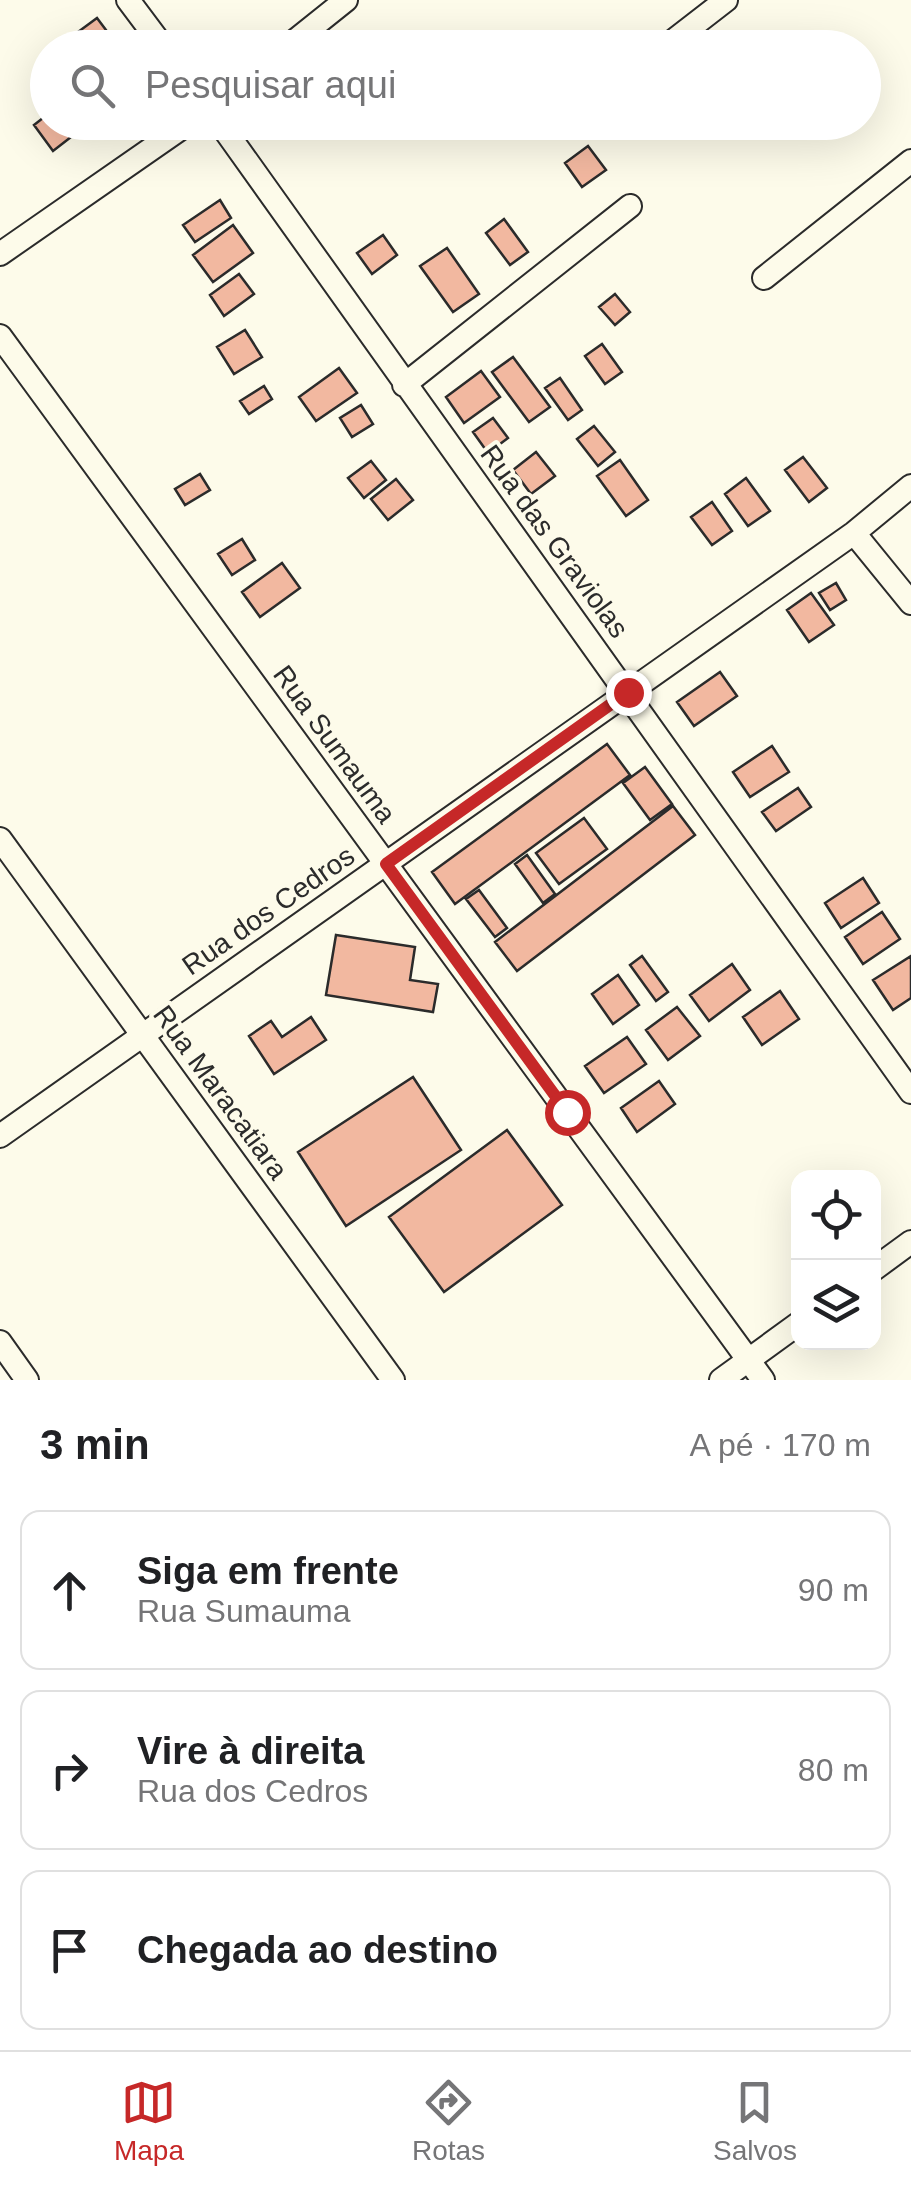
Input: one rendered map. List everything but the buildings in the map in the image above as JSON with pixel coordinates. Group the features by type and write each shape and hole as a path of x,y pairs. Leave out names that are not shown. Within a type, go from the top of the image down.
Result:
{"street":[{"path":"128,0 150,30"},
{"path":"308,30 346,0"},
{"path":"687,30 726,0"},
{"path":"0,254 164,140"},
{"name":"Rua das Graviolas","path":"232,140 911,1092"},
{"path":"764,278 911,161"},
{"path":"404,385 630,206"},
{"name":"Rua Sumauma","path":"0,336 763,1380"},
{"name":"Rua dos Cedros","path":"0,1136 854,533 911,486"},
{"path":"854,533 911,603"},
{"name":"Rua Maracatiara","path":"0,839 394,1380"},
{"path":"881,1264 911,1242"},
{"path":"721,1380 791,1329"},
{"path":"0,1342 27,1380"}],"route":[{"path":"567,1112 386,864 628,692"}]}
